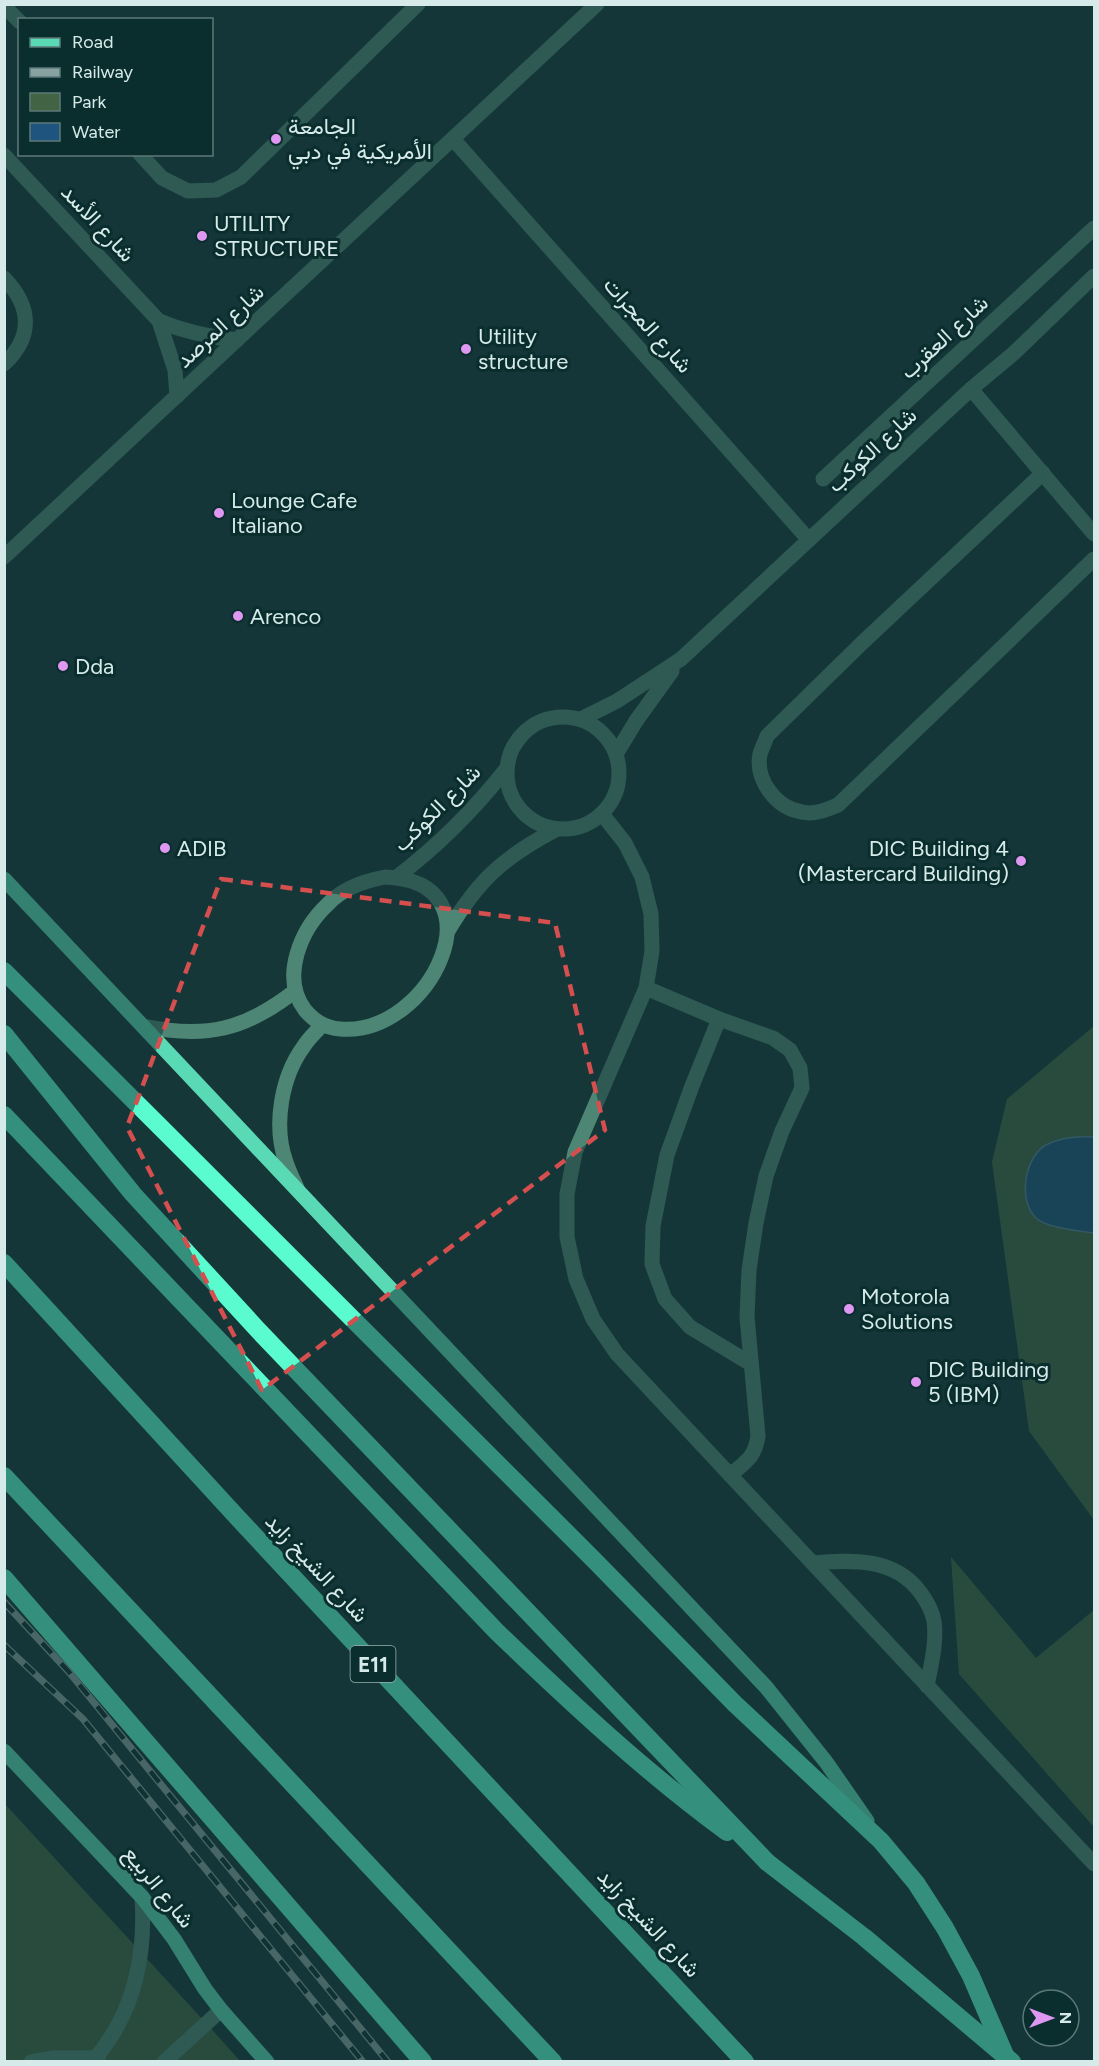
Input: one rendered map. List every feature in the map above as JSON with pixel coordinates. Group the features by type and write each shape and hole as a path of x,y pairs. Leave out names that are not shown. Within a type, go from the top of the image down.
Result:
{"highway":[{"path":"4,971 594,1560 735,1704 881,1841 916,1883 945,1929 971,1976 1010,2061"},
{"path":"4,1034 133,1194 249,1321 767,1862"},
{"path":"4,1115 497,1632 561,1693 696,1810 873,1944 1010,2061"},
{"name":"شارع الشيخ زايد","path":"4,1263 245,1526 745,2061"},
{"path":"4,1476 553,2061"},
{"path":"4,1578 423,2061"}],"main road":[{"path":"4,879 766,1687 826,1762 881,1841"},
{"name":"شارع الربيع","path":"4,1751 142,1897 174,1939 221,2010 267,2061"}],"street":[{"path":"142,156 162,178 188,191 216,190 241,177 418,4"},
{"name":"شارع المرصد","path":"4,557 597,4"},
{"path":"4,6 18,20"},
{"name":"شارع المجرات","path":"453,140 809,540"},
{"name":"شارع الأسد","path":"4,155 159,321 184,332 210,338 237,340"},
{"name":"شارع العقرب","path":"823,479 1095,228"},
{"name":"شارع الكوكب","path":"581,719 617,701 681,659 1095,276"},
{"path":"4,278 25,307 26,332 15,354 4,364"},
{"name":"شارع الأسد","path":"159,321 175,370 177,396"},
{"path":"971,389 1095,534"},
{"path":"1043,473 767,736 760,755 761,775 770,792 784,806 802,813 822,812 838,805 1095,559"},
{"name":"شارع الكوكب","path":"616,754 636,721 681,659"},
{"path":"548,719 581,719 597,727 616,754 619,770 618,786 612,801 602,814 581,826 557,829 543,826 530,819 512,797 507,783 507,768 511,752 520,737 532,725 548,719"},
{"name":"شارع الكوكب","path":"397,877 445,838 488,793 507,768"},
{"path":"602,814 625,843 642,877 651,914 652,951 646,988 575,1152 567,1194 567,1237 576,1279 593,1319 617,1354 1095,1864"},
{"path":"448,931 464,905 483,881 505,860 557,829"},
{"path":"384,877 397,877 428,888 439,900 448,931 439,966 428,985 414,1001 397,1014 378,1024 357,1029 338,1029 322,1024 310,1016 301,1005 295,990 294,976 297,956 304,936 315,918 345,890 364,881 384,877"},
{"path":"646,988 719,1020 773,1038 790,1050 800,1068 802,1088 782,1131 766,1176 749,1270 747,1317 758,1436 757,1447 752,1456 730,1475"},
{"path":"143,1026 179,1032 224,1029 250,1020 274,1007 295,990"},
{"path":"719,1020 667,1155 653,1226 652,1264 665,1299 690,1327 751,1365"},
{"path":"297,1188 285,1160 280,1131 281,1102 289,1073 303,1047 322,1024"},
{"path":"813,1563 854,1560 882,1565 894,1570 916,1586 929,1606 934,1620 933,1655 927,1686"},
{"path":"31,2061 54,2058 96,2060 126,2010 136,1982 142,1954 144,1925 142,1897"},
{"path":"164,2061 221,2010"}],"highlighted area":[{"path":"221,879 555,923 605,1130 262,1390 127,1127"}],"green space":[{"path":"1094,1026 1094,1137 1091,1136 1051,1225 1094,1233 1094,1520 1029,1431 992,1162 1007,1099"},
{"path":"951,1557 1036,1658 1094,1610 1094,1827 959,1674"},
{"path":"4,1803 215,2033 240,2061 5,2061"}],"water":[{"path":"1094,1137 1094,1233 1047,1224 1036,1218 1030,1210 1025,1189 1029,1167 1034,1157 1040,1149 1059,1140"}],"railway":[{"path":"4,1602 69,1672 388,2062"},
{"path":"4,1645 83,1719 363,2062"}],"place":[{"name":"الجامعة الأمريكية في دبي","path":"276,139"},
{"name":"UTILITY STRUCTURE","path":"202,236"},
{"name":"Utility structure","path":"466,349"},
{"name":"Lounge Cafe Italiano","path":"219,513"},
{"name":"Arenco","path":"238,616"},
{"name":"Dda","path":"63,666"},
{"name":"ADIB","path":"165,848"},
{"name":"DIC Building 4 (Mastercard Building)","path":"1021,861"},
{"name":"Motorola Solutions","path":"849,1309"},
{"name":"DIC Building 5 (IBM)","path":"916,1382"}]}
